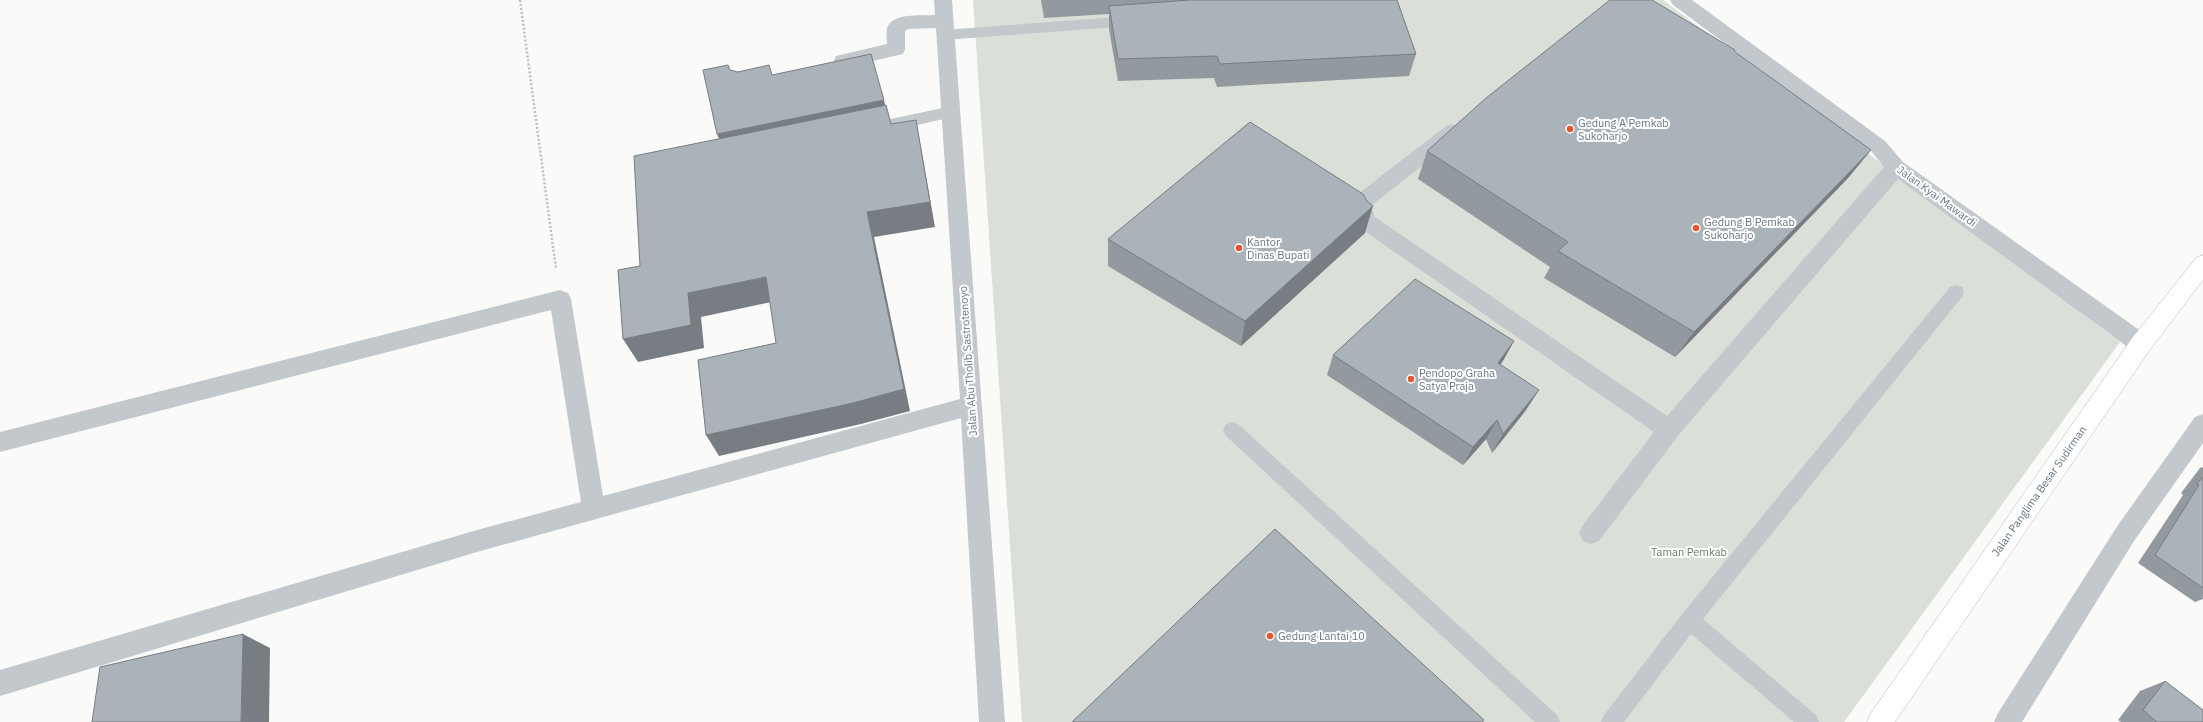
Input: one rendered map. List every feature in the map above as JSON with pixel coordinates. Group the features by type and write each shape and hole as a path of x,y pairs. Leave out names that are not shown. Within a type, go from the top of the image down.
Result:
{"main road":[{"name":"Jalan Panglima Besar Sudirman","path":"1880,722 2141,344 2203,264"}],"street":[{"name":"Jalan Abu Tholib Sastrotenoyo","path":"943,0 944,28 952,112 970,406 992,722"},
{"name":"Jalan Kyai Mawardi","path":"1679,0 1878,146 1896,167 2141,344"},
{"path":"828,64 896,49 896,28 903,23 944,28"},
{"path":"1470,118 1365,200 1361,208 1367,222 1669,430"},
{"path":"1592,533 1669,430 1896,167"},
{"path":"0,442 560,299 594,510"},
{"path":"0,682 477,541 970,406"},
{"path":"2007,722 2126,533 2203,424"}],"lane":[{"path":"944,28 1148,20"},
{"path":"868,130 952,112"},
{"path":"1611,722 1690,620 1956,292"},
{"path":"1232,430 1550,722"},
{"path":"1690,620 1809,722"}],"path":[{"path":"520,0 560,299"}],"green space":[{"name":"Taman Pemkab","path":"973,0 1663,0 2120,342 1844,722 1022,722"}],"building":[{"path":"1190,0 1397,0 1416,54 1220,64 1217,56 1118,59 1109,6"},
{"path":"1610,0 1652,0 1735,50 1734,51 1871,150 1694,332 1558,251 1568,242 1427,151 1486,98"},
{"path":"871,54 884,100 717,134 703,70 728,65 730,70 738,72 769,65 772,75"},
{"path":"886,105 891,124 916,120 930,202 867,212 904,389 853,403 706,435 698,360 776,343 766,277 688,293 691,325 623,339 618,270 640,266 634,156"},
{"name":"Kantor Dinas Bupati","path":"1250,122 1363,194 1367,201 1373,206 1245,321 1108,239"},
{"name":"Pendopo Graha Satya Praja","path":"1415,279 1514,341 1498,363 1539,390 1503,434 1497,420 1473,447 1333,355"},
{"path":"2203,477 2203,588 2155,555 2199,485 2197,484"},
{"name":"Gedung Lantai 10","path":"1275,529 1484,720 1482,722 1072,722"},
{"path":"243,634 241,722 92,722 100,667"},
{"path":"2165,681 2203,710 2203,722 2157,722 2143,710"}],"place":[{"name":"Gedung A Pemkab Sukoharjo","path":"1570,129"},
{"name":"Gedung B Pemkab Sukoharjo","path":"1696,228"},
{"name":"Kantor Dinas Bupati","path":"1239,248"},
{"name":"Pendopo Graha Satya Praja","path":"1411,379"},
{"name":"Gedung Lantai 10","path":"1270,636"}]}
